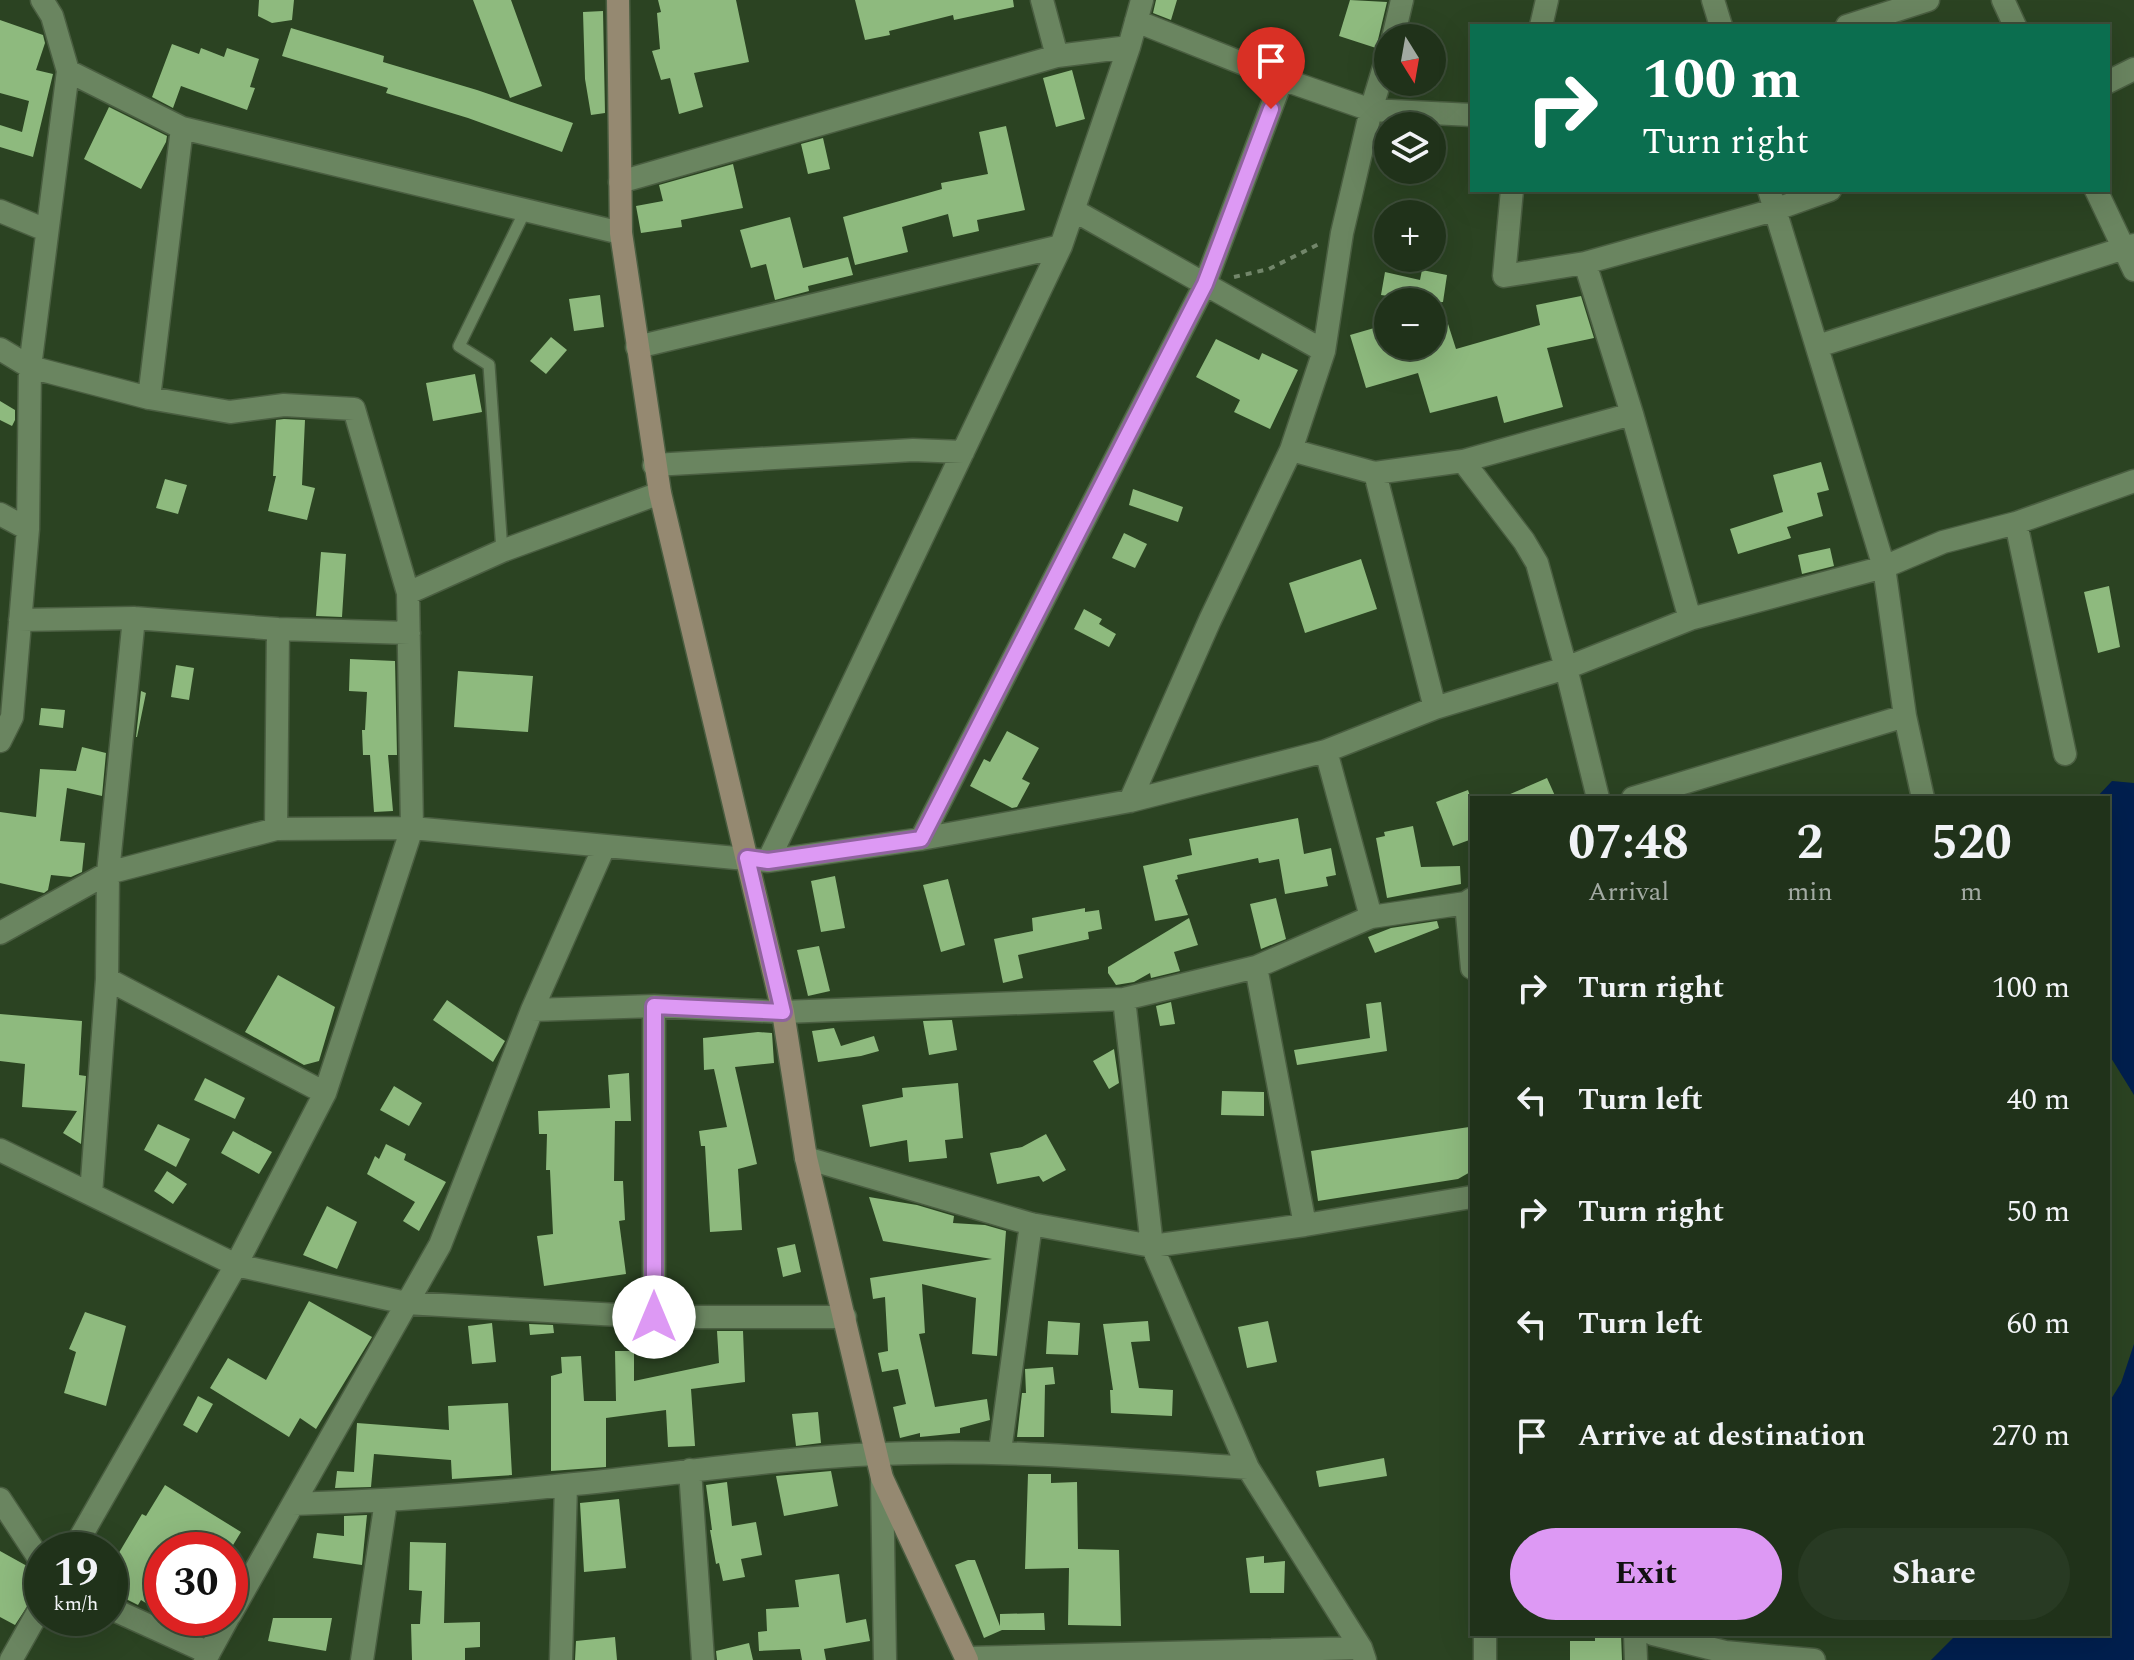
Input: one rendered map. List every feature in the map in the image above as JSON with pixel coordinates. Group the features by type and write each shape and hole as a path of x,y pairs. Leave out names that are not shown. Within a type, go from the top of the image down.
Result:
{"main road":[{"path":"618,0 621,233 654,465 757,859 806,1158 882,1478 966,1659"}],"street":[{"path":"0,741 12,717 28,529 30,367 68,71 52,16 42,0"},
{"path":"1042,0 1057,56"},
{"path":"1396,24 1402,0"},
{"path":"1541,24 1547,0"},
{"path":"1713,0 1720,24"},
{"path":"1853,24 1928,0"},
{"path":"2003,0 2014,24"},
{"path":"757,859 963,452 1061,246 1139,11 1282,79 1371,110 1470,115"},
{"path":"620,182 1057,56 1129,47"},
{"path":"2110,81 2134,69"},
{"path":"68,71 182,128 621,233"},
{"path":"921,839 1205,284 1282,79"},
{"path":"1130,801 1210,620 1291,450 1324,351 1342,233 1375,96"},
{"path":"149,398 182,128"},
{"path":"1512,192 1504,276 1585,263 1772,200 1818,192"},
{"path":"2097,192 2129,247 2134,270"},
{"path":"1772,200 1884,567 1905,716 1923,796"},
{"path":"0,211 46,230"},
{"path":"1075,211 1324,351"},
{"path":"637,347 1061,246"},
{"path":"1818,346 2129,247"},
{"path":"1585,263 1690,619"},
{"path":"0,349 30,367 149,398 230,412 284,405 354,409 408,593 412,828 325,1093 236,1265 83,1532"},
{"path":"1291,450 1375,473 1463,461 1632,414"},
{"path":"654,465 913,450 963,452"},
{"path":"1463,461 1537,563 1598,796"},
{"path":"1375,473 1435,708"},
{"path":"0,933 108,873 276,829 412,828 757,859 921,839 1130,801 1326,751 1435,708 1566,668 1690,619 1884,567 1943,542 2016,523 2134,481"},
{"path":"408,593 502,551 660,493"},
{"path":"0,514 28,529"},
{"path":"2016,523 2065,754"},
{"path":"20,620 134,618 278,629 409,633"},
{"path":"91,1194 107,979 108,873 134,618"},
{"path":"276,829 278,629"},
{"path":"1640,796 1905,716"},
{"path":"1326,751 1371,917"},
{"path":"248,1583 440,1245 532,1010 604,847"},
{"path":"532,1010 654,1006 783,1012 1124,999 1256,967 1371,917 1469,901 1470,923"},
{"path":"1256,967 1305,1225"},
{"path":"107,979 325,1093"},
{"path":"1124,999 1152,1246 1248,1468 1363,1654"},
{"path":"654,1006 654,1317"},
{"path":"0,1150 236,1265 406,1303 654,1317 845,1317"},
{"path":"806,1158 1031,1224 1152,1246 1470,1197"},
{"path":"1000,1451 1031,1224"},
{"path":"293,1504 386,1501 877,1454 1000,1451 1248,1468"},
{"path":"690,1470 703,1660"},
{"path":"882,1478 885,1660"},
{"path":"561,1660 566,1485"},
{"path":"0,1499 24,1536"},
{"path":"362,1660 386,1501"},
{"path":"128,1617 207,1656 218,1636"},
{"path":"0,1652 11,1660 25,1636"},
{"path":"1485,1636 1485,1660"},
{"path":"1635,1636 1636,1660"},
{"path":"1661,1636 1725,1652 1814,1660"},
{"path":"966,1659 1363,1654"}],"lane":[{"path":"502,551 489,365 459,346 525,211"}],"path":[{"path":"1205,284 1269,269 1342,233"}],"water":[{"path":"2112,781 2134,783 2134,1095 2110,1056 2110,796 2098,796"},
{"path":"2134,1344 2134,1660 1931,1660 1955,1636 2110,1636 2110,1401 2121,1383"}],"building":[{"path":"259,0 294,0 292,20 272,23 258,16"},
{"path":"473,0 511,0 542,86 510,98"},
{"path":"658,0 736,0 749,62 694,73 703,107 679,114 670,78 661,80 652,51 660,49 657,13 661,12"},
{"path":"855,0 1013,0 1014,7 954,20 953,15 865,40"},
{"path":"1156,0 1177,0 1171,20 1153,13"},
{"path":"1350,0 1387,2 1382,24 1374,24 1374,47 1339,36"},
{"path":"603,11 605,113 591,115 585,79 583,12"},
{"path":"0,20 43,35 45,43 36,70 53,74 33,157 0,147 0,125 22,132 29,101 0,93"},
{"path":"291,28 384,56 383,62 573,123 562,152 386,93 388,88 282,56"},
{"path":"172,44 199,54 201,48 224,57 227,48 259,59 250,87 255,88 247,110 181,86 173,108 152,97"},
{"path":"1072,70 1085,119 1056,127 1043,78"},
{"path":"109,107 167,136 141,189 84,159"},
{"path":"1006,126 1025,210 977,220 979,231 953,237 948,214 902,227 908,252 855,265 843,217 942,189 941,183 988,174 979,132"},
{"path":"823,138 830,169 808,174 801,144"},
{"path":"733,164 743,208 681,220 682,227 641,233 636,206 663,201 659,185"},
{"path":"790,217 803,268 848,257 853,275 808,286 809,291 775,300 766,264 751,268 740,230"},
{"path":"1385,272 1420,280 1422,272 1447,275 1445,288 1382,288"},
{"path":"600,295 604,327 574,331 569,299"},
{"path":"1581,296 1594,338 1547,348 1563,407 1504,423 1497,396 1430,413 1418,373 1366,388 1350,335 1374,328 1374,360 1446,360 1446,318 1456,349 1540,325 1536,305"},
{"path":"551,337 567,350 546,374 530,361"},
{"path":"1216,339 1259,360 1262,353 1298,370 1270,429 1234,412 1240,400 1196,377"},
{"path":"475,374 482,412 433,421 426,383"},
{"path":"0,401 15,410 12,426 0,420"},
{"path":"276,420 305,420 302,485 315,488 307,520 268,511 276,476 273,476"},
{"path":"1821,462 1829,490 1817,493 1823,516 1787,527 1791,538 1738,554 1730,529 1783,512 1773,475"},
{"path":"165,479 187,485 178,514 156,508"},
{"path":"1133,489 1183,507 1178,522 1129,505"},
{"path":"1124,533 1147,544 1135,568 1112,558"},
{"path":"1830,548 1834,566 1802,574 1798,555"},
{"path":"321,552 346,554 342,617 316,616"},
{"path":"1361,559 1377,609 1305,633 1289,583"},
{"path":"2109,586 2120,647 2098,653 2084,592"},
{"path":"1084,609 1102,619 1099,624 1116,634 1109,647 1074,629"},
{"path":"350,659 395,661 397,755 388,755 393,811 374,812 370,755 363,755 362,730 365,730 367,692 349,691"},
{"path":"176,665 194,668 189,700 171,697"},
{"path":"458,671 533,676 528,732 454,727"},
{"path":"141,691 146,693 136,737"},
{"path":"41,708 65,710 63,728 39,725"},
{"path":"1007,731 1039,748 1022,779 1030,783 1017,807 1012,808 970,786 984,759 990,762"},
{"path":"82,747 106,753 102,796 67,788 60,841 85,843 82,872 71,877 51,875 48,890 44,893 0,883 0,812 36,817 40,769 76,771"},
{"path":"1547,778 1555,796 1506,796"},
{"path":"1468,790 1470,840 1453,846 1436,802"},
{"path":"1298,818 1304,854 1331,848 1336,875 1326,877 1328,886 1285,894 1279,859 1259,863 1258,858 1177,875 1178,879 1175,880 1188,915 1155,921 1143,866 1192,855 1189,839"},
{"path":"1413,826 1421,867 1460,866 1461,884 1387,898 1376,838 1385,836 1384,832"},
{"path":"835,876 845,928 821,932 811,881"},
{"path":"948,879 965,945 941,952 923,885"},
{"path":"1276,898 1286,939 1261,949 1250,904"},
{"path":"1085,908 1085,912 1099,910 1102,929 1088,932 1089,939 1018,955 1023,978 1003,983 994,939 1033,931 1032,918"},
{"path":"1189,918 1198,945 1174,952 1180,971 1151,978 1150,973 1134,982 1116,985 1108,973 1108,967"},
{"path":"1437,921 1439,928 1375,953 1368,937 1391,928"},
{"path":"819,946 830,991 808,996 797,950"},
{"path":"278,975 335,1007 319,1061 304,1065 245,1032"},
{"path":"447,1000 505,1041 493,1062 433,1020"},
{"path":"1171,1002 1175,1024 1160,1026 1156,1006"},
{"path":"1381,1002 1387,1051 1297,1065 1294,1050 1370,1038 1366,1004"},
{"path":"0,1014 82,1021 79,1075 86,1076 81,1144 63,1133 77,1111 22,1107 25,1064 0,1061"},
{"path":"952,1020 957,1050 929,1055 923,1021"},
{"path":"834,1028 841,1046 874,1036 879,1051 818,1062 812,1031"},
{"path":"772,1033 774,1063 735,1067 757,1164 738,1169 742,1230 710,1232 705,1146 701,1146 699,1131 727,1127 714,1069 704,1070 703,1038"},
{"path":"1114,1049 1119,1083 1109,1089 1093,1061"},
{"path":"629,1073 631,1121 615,1121 614,1181 623,1181 625,1220 619,1221 626,1274 544,1286 537,1236 553,1234 550,1170 546,1170 547,1134 539,1134 538,1111 610,1108 608,1075"},
{"path":"205,1078 245,1098 235,1119 194,1100"},
{"path":"958,1083 963,1138 945,1140 947,1158 909,1162 907,1140 870,1147 862,1105 903,1097 902,1088"},
{"path":"394,1086 422,1103 409,1126 380,1110"},
{"path":"1222,1091 1264,1092 1264,1116 1221,1115"},
{"path":"158,1124 190,1139 176,1167 144,1150"},
{"path":"1469,1127 1470,1172 1458,1179 1318,1201 1311,1151"},
{"path":"233,1131 272,1152 259,1174 221,1153"},
{"path":"1046,1134 1066,1170 1043,1182 1039,1176 997,1184 990,1153 1022,1147"},
{"path":"386,1144 406,1154 404,1160 446,1182 419,1231 403,1221 415,1202 367,1174 375,1156 379,1159"},
{"path":"167,1171 187,1184 173,1204 154,1191"},
{"path":"869,1197 917,1205 954,1216 953,1223 985,1225 1006,1231 997,1356 972,1354 976,1298 922,1284 925,1333 919,1334 935,1407 987,1399 990,1420 960,1428 960,1433 920,1437 920,1433 900,1438 893,1407 906,1404 898,1369 882,1372 878,1353 888,1351 885,1297 873,1299 870,1278 992,1259 883,1241"},
{"path":"327,1206 357,1222 337,1269 303,1255"},
{"path":"795,1244 801,1272 783,1277 777,1248"},
{"path":"309,1301 372,1337 316,1429 300,1418 289,1437 210,1388 228,1358 266,1380"},
{"path":"85,1312 126,1326 106,1406 64,1393 76,1352 69,1349"},
{"path":"1048,1321 1080,1323 1078,1355 1046,1354"},
{"path":"1148,1321 1150,1341 1131,1342 1139,1388 1173,1390 1172,1416 1111,1413 1110,1390 1113,1390 1103,1324"},
{"path":"1268,1321 1277,1362 1247,1368 1238,1327"},
{"path":"492,1323 496,1362 472,1364 468,1326"},
{"path":"529,1324 553,1325 554,1333 530,1335"},
{"path":"717,1331 743,1331 745,1382 691,1389 695,1446 668,1447 666,1410 606,1418 606,1467 551,1471 551,1376 562,1373 561,1357 581,1356 584,1401 616,1401 615,1351 634,1351 634,1381 719,1363"},
{"path":"1053,1367 1055,1384 1045,1385 1044,1437 1017,1437 1022,1393 1026,1393 1025,1369"},
{"path":"198,1396 213,1404 197,1433 183,1425"},
{"path":"508,1403 512,1475 452,1479 451,1460 374,1454 371,1487 335,1488 337,1471 354,1472 357,1423 449,1430 448,1406"},
{"path":"818,1412 821,1443 796,1446 792,1414"},
{"path":"1384,1458 1387,1476 1319,1487 1316,1471"},
{"path":"831,1471 838,1506 784,1516 776,1476"},
{"path":"1028,1474 1051,1474 1051,1483 1077,1482 1078,1549 1119,1550 1121,1626 1068,1625 1069,1568 1025,1569"},
{"path":"727,1482 732,1526 756,1522 762,1555 741,1559 745,1577 723,1581 719,1563 716,1564 706,1485"},
{"path":"165,1485 241,1532 144,1532 144,1602 141,1600 138,1605 128,1600 128,1538 142,1514 146,1516"},
{"path":"619,1499 626,1568 584,1572 580,1503"},
{"path":"367,1515 362,1565 313,1558 317,1533 344,1536 344,1516"},
{"path":"410,1542 446,1543 444,1623 480,1622 480,1647 465,1648 465,1660 412,1660 411,1624 420,1624 422,1591 409,1590"},
{"path":"0,1551 24,1564 24,1611 15,1625 0,1617"},
{"path":"1264,1556 1264,1563 1285,1561 1284,1593 1250,1593 1246,1558"},
{"path":"975,1560 1000,1626 1000,1614 1044,1613 1045,1630 1002,1630 984,1638 955,1565"},
{"path":"839,1574 846,1623 866,1619 870,1641 824,1649 826,1660 802,1660 800,1649 759,1651 758,1632 767,1631 766,1609 799,1607 795,1580"},
{"path":"273,1618 332,1618 326,1651 268,1641"},
{"path":"1595,1636 1621,1636 1622,1660 1570,1660 1570,1641 1595,1641"},
{"path":"615,1637 617,1660 575,1660 576,1641"},
{"path":"749,1643 753,1660 717,1660 716,1651"}],"route":[{"path":"654,1317 654,1006 783,1012 747,858 768,861 921,839 1205,284 1271,109"}]}
